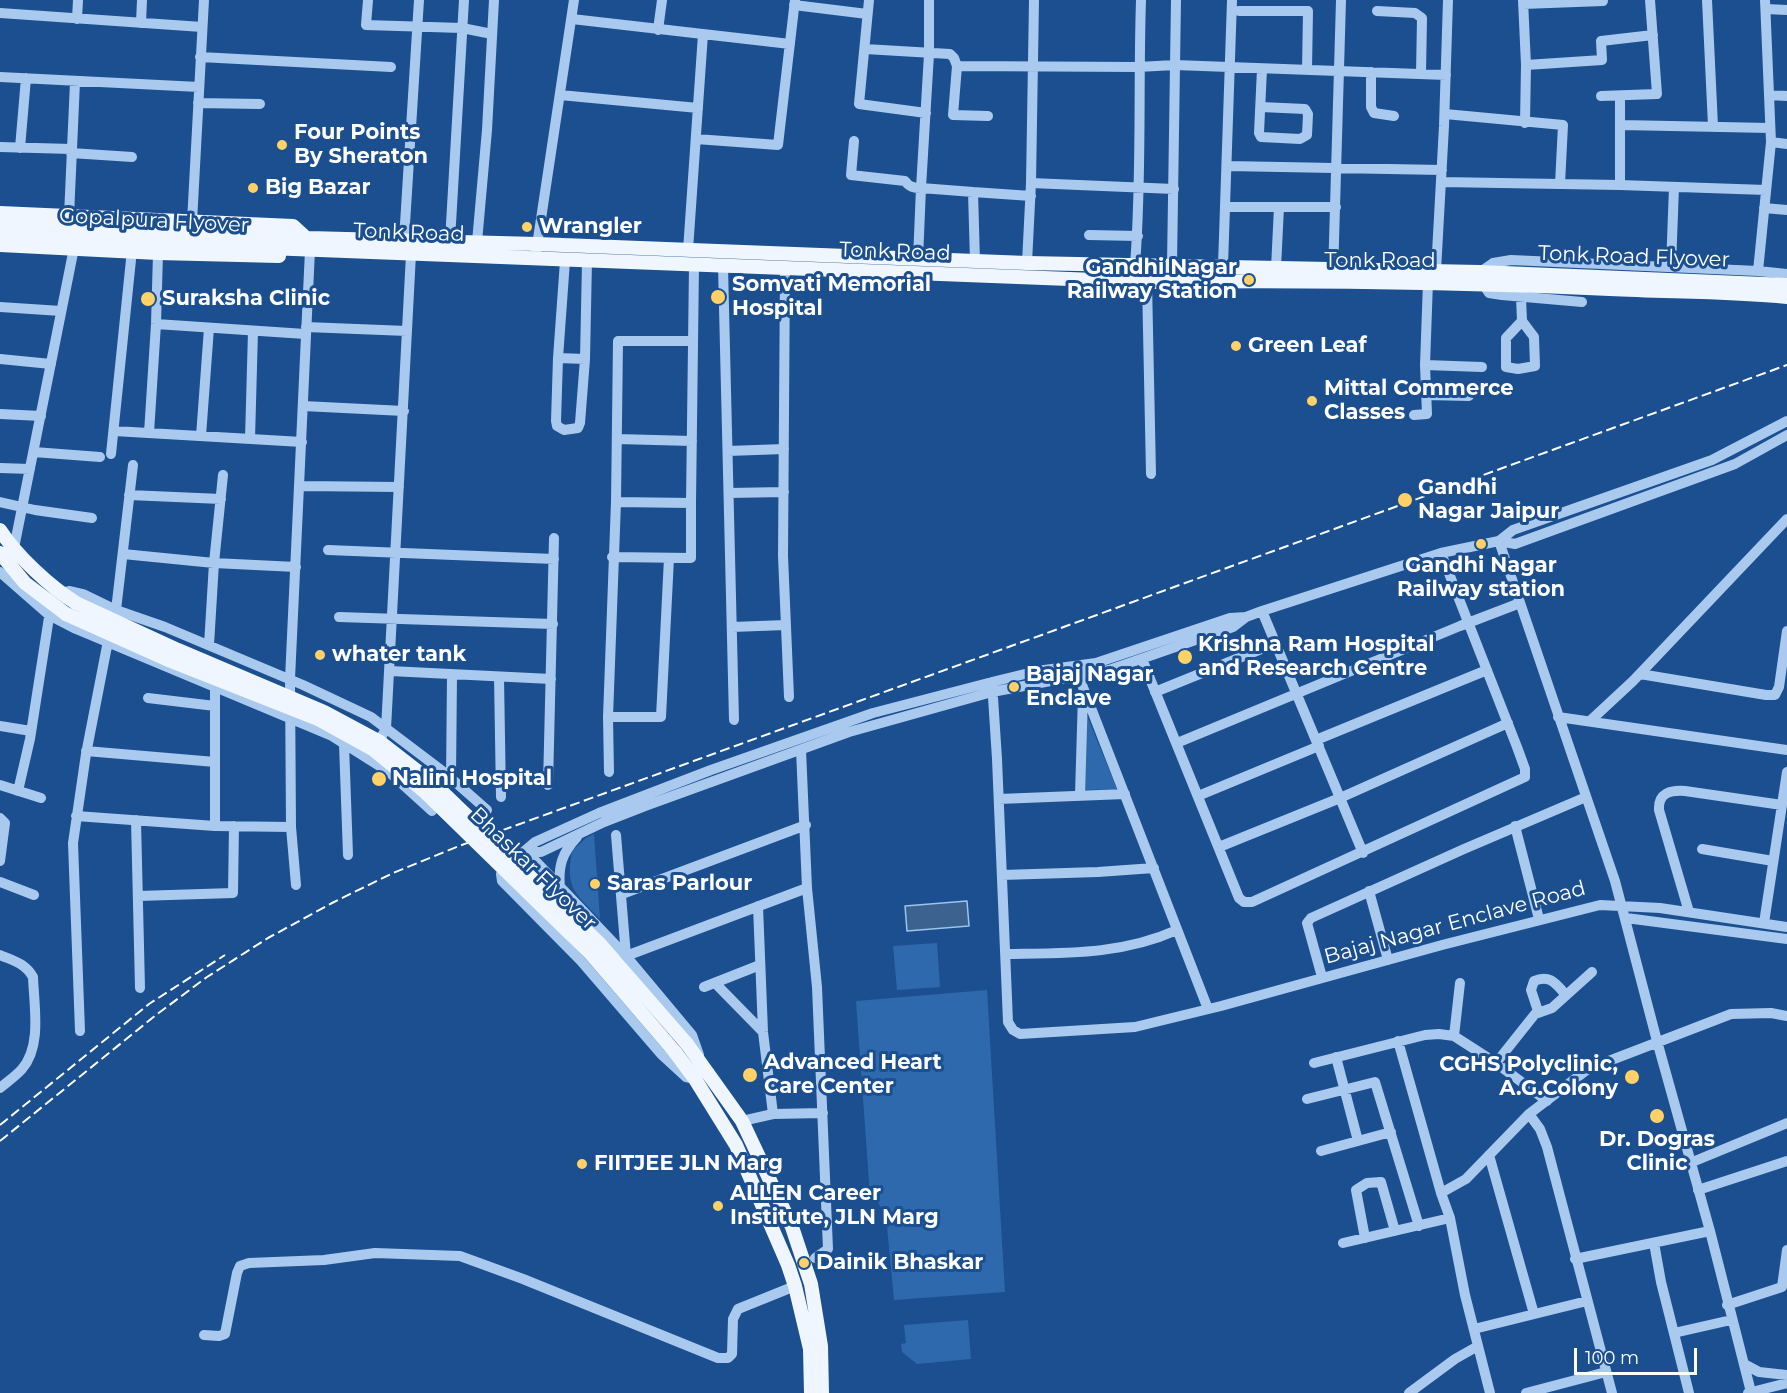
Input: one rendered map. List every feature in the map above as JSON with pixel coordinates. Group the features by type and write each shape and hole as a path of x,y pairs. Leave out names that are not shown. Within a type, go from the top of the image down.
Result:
{"main road":[{"path":"0,213 293,226 307,246 294,257 0,245"},
{"path":"109,250 110,218"},
{"name":"Gopalpura Flyover","path":"0,221 307,246"},
{"name":"Gopalpura Flyover","path":"0,234 269,242"},
{"name":"Tonk Road","path":"307,246 404,240 450,241 1027,263 1276,268 1333,276"},
{"name":"Tonk Road","path":"307,246 535,260 1147,282 1333,276 1481,277"},
{"name":"Tonk Road Flyover","path":"1481,277 1787,297"},
{"name":"Tonk Road Flyover","path":"1499,278 1787,285"},
{"path":"0,530 54,604"},
{"path":"0,553 25,583 54,604"},
{"name":"Bhaskar Flyover","path":"54,604 76,603 178,650 324,712 380,742 434,783 600,944 681,1048 695,1079 739,1151 795,1286 816,1347"},
{"name":"Bhaskar Flyover","path":"54,604 66,614 171,661 318,720 374,750 424,790 590,953 681,1048 703,1065 742,1121 792,1227 811,1284 816,1347"},
{"path":"811,1393 816,1347"},
{"path":"816,1347 822,1393"}],"street":[{"path":"77,20 78,0"},
{"path":"141,22 142,0"},
{"path":"192,222 204,0"},
{"path":"368,0 366,25 462,28 492,34"},
{"path":"404,240 418,0"},
{"path":"450,241 464,0"},
{"path":"477,242 488,130 494,0"},
{"path":"535,260 574,0"},
{"path":"658,30 662,0"},
{"path":"869,0 859,104 926,113"},
{"path":"918,258 930,0"},
{"path":"1027,263 1031,196 1034,0"},
{"path":"1135,265 1140,189 1138,67 1141,0"},
{"path":"1172,265 1176,0"},
{"path":"1223,266 1232,0"},
{"path":"1333,276 1341,0"},
{"path":"1414,415 1427,414 1425,365 1442,170 1448,0"},
{"path":"1601,96 1657,94 1650,0"},
{"path":"1707,0 1713,126"},
{"path":"1525,123 1526,65 1523,2 1603,1"},
{"path":"696,139 778,145 795,3 867,14"},
{"path":"1758,271 1771,142 1766,5 1787,10"},
{"path":"1239,11 1308,11 1307,70"},
{"path":"1377,11 1415,13 1422,18 1421,74"},
{"path":"0,13 202,27"},
{"path":"572,19 790,44"},
{"path":"688,250 703,34"},
{"path":"1526,65 1602,60 1601,41 1653,35"},
{"path":"865,49 950,54 957,66 953,115 988,116"},
{"path":"200,57 391,67"},
{"path":"957,66 1138,67 1175,65 1446,75"},
{"path":"1261,107 1305,109 1308,114 1307,135 1304,139 1261,137 1259,133 1262,69"},
{"path":"1371,72 1372,111 1394,116"},
{"path":"0,77 199,87"},
{"path":"20,148 26,78"},
{"path":"69,216 75,82"},
{"path":"560,95 698,108"},
{"path":"1769,95 1787,96"},
{"path":"1620,97 1620,185"},
{"path":"198,103 260,104"},
{"path":"1445,114 1563,125 1560,184"},
{"path":"1621,125 1770,128"},
{"path":"854,141 851,176 905,181 907,185 914,188 1031,196"},
{"path":"1771,142 1787,144"},
{"path":"0,147 132,157"},
{"path":"1227,166 1442,170"},
{"path":"1441,182 1766,190"},
{"path":"1031,183 1174,189"},
{"path":"1671,267 1674,187"},
{"path":"973,192 975,261"},
{"path":"1225,207 1336,207"},
{"path":"1276,268 1279,207"},
{"path":"1764,208 1787,210"},
{"path":"1089,235 1138,236"},
{"path":"296,885 291,827 290,679 301,486 307,246"},
{"path":"14,548 74,248"},
{"path":"111,454 132,250"},
{"path":"149,433 158,253"},
{"path":"368,759 386,729 411,254"},
{"path":"1582,302 1489,293 1481,277 1493,263 1511,260 1787,274"},
{"path":"566,261 558,358 556,421 557,426 564,429 578,428 580,423 585,359 587,261"},
{"path":"612,557 691,558 694,265"},
{"path":"723,266 734,720"},
{"path":"785,268 783,556 789,697"},
{"path":"1147,282 1151,474"},
{"path":"1521,297 1522,321"},
{"path":"0,307 62,311"},
{"path":"156,324 253,331 407,331"},
{"path":"201,436 209,328"},
{"path":"250,439 253,331"},
{"path":"609,772 608,717 612,557 616,502 618,341 693,341"},
{"path":"558,358 585,359"},
{"path":"0,359 51,363"},
{"path":"1425,365 1482,367"},
{"path":"1426,395 1469,396"},
{"path":"303,406 404,411"},
{"path":"0,414 41,416"},
{"path":"1499,541 1513,530 1712,460 1787,421"},
{"path":"114,431 302,442"},
{"path":"525,851 541,852 645,806 849,732 1037,671 1096,663 1230,618 1246,617 1441,553 1499,541 1515,544 1735,464 1787,435"},
{"path":"617,439 692,441"},
{"path":"728,451 784,449"},
{"path":"34,452 100,457"},
{"path":"116,610 133,465"},
{"path":"0,468 30,469"},
{"path":"209,645 223,475"},
{"path":"301,486 399,487"},
{"path":"729,493 784,492"},
{"path":"129,495 221,499"},
{"path":"0,502 22,508 92,518"},
{"path":"616,502 691,503"},
{"path":"1590,721 1640,674 1787,519"},
{"path":"548,785 554,538"},
{"path":"1499,541 1609,860 1710,1231 1727,1305 1744,1364 1749,1393 1787,1383"},
{"path":"328,550 554,559"},
{"path":"1142,659 1239,898 1248,903 1363,853 1525,777 1525,770 1508,723 1441,553"},
{"path":"123,555 296,567"},
{"path":"608,717 661,717 669,558"},
{"path":"0,572 54,604 76,629 332,736 389,772 432,811"},
{"path":"18,791 54,604 70,591 165,627 290,679 370,717 487,810"},
{"path":"1177,743 1520,603"},
{"path":"1262,611 1363,853"},
{"path":"339,617 553,624"},
{"path":"695,1079 686,1077 661,1054 624,1008 571,950 502,881 501,874 506,865 535,842 600,813 711,770 873,713 992,687 1081,682 1233,627 1246,617"},
{"path":"732,627 786,625"},
{"path":"1640,674 1766,695 1775,694 1779,687 1787,631"},
{"path":"80,1031 73,843 86,751 108,641"},
{"path":"1155,692 1276,643"},
{"path":"1198,796 1487,670"},
{"path":"390,671 551,679"},
{"path":"451,780 452,675"},
{"path":"499,677 501,797"},
{"path":"1081,682 1208,1009"},
{"path":"1080,795 1081,682"},
{"path":"215,687 215,826"},
{"name":"Bajaj Nagar Enclave Road","path":"992,687 1008,1022 1013,1030 1020,1034 1135,1027 1539,919 1600,905 1689,912 1787,927"},
{"path":"148,698 215,706"},
{"path":"1558,717 1787,750"},
{"path":"1219,847 1340,798 1508,723"},
{"path":"0,726 31,731"},
{"path":"344,744 348,855"},
{"path":"801,750 807,888 818,987 828,1249 815,1258"},
{"path":"86,751 215,762"},
{"path":"1764,923 1787,772"},
{"path":"0,785 41,798"},
{"path":"1689,912 1659,810 1658,802 1663,795 1671,790 1685,791 1782,805"},
{"path":"999,799 1125,794"},
{"path":"1322,977 1308,920 1586,796"},
{"path":"76,816 215,826 291,827"},
{"path":"0,818 5,823 5,832 0,861"},
{"path":"136,820 140,988"},
{"path":"621,894 806,825"},
{"path":"138,896 233,893 234,826"},
{"path":"1515,826 1539,919"},
{"path":"560,888 559,865 566,851 581,833"},
{"path":"616,836 626,956"},
{"path":"1702,849 1773,861"},
{"path":"525,851 626,956 692,1035 703,1065"},
{"path":"1002,875 1154,868"},
{"path":"0,882 34,895"},
{"path":"626,956 807,888"},
{"path":"1369,891 1388,960"},
{"path":"758,906 764,1032 773,1114"},
{"path":"1626,918 1787,939"},
{"path":"1006,954 1105,951 1143,943 1177,930"},
{"path":"0,956 20,962 33,977 35,1027 30,1058 21,1070 0,1088"},
{"path":"760,965 710,985 764,1032"},
{"path":"1496,1062 1538,1011 1552,1008 1592,972"},
{"path":"1538,1011 1531,990 1534,981 1546,977 1553,980 1566,995"},
{"path":"1454,1036 1460,983"},
{"path":"1441,1193 1466,1179 1529,1114 1588,1069 1731,1014 1771,1013 1787,1016"},
{"path":"1314,1063 1398,1041 1432,1035 1454,1036 1496,1062 1547,1101"},
{"path":"1398,1041 1450,1218 1490,1393"},
{"path":"1336,1057 1358,1141"},
{"path":"1307,1099 1375,1082 1419,1226"},
{"path":"742,1121 773,1114 823,1113"},
{"path":"1529,1114 1540,1129 1547,1146 1612,1393"},
{"path":"1690,1163 1787,1123"},
{"path":"1321,1150 1391,1132"},
{"path":"1489,1155 1534,1314"},
{"path":"1698,1190 1787,1161"},
{"path":"1365,1238 1356,1190 1367,1183 1381,1182 1395,1231"},
{"path":"1343,1243 1450,1218"},
{"path":"1575,1259 1710,1231"},
{"path":"1654,1243 1689,1393"},
{"path":"1727,1305 1785,1286 1787,1250"},
{"path":"204,1335 225,1334 237,1273 240,1266 249,1263 324,1260 375,1253 460,1256 532,1282 718,1358 728,1358 732,1354 733,1319 738,1309 795,1286"},
{"path":"1474,1329 1587,1301"},
{"path":"1674,1333 1731,1320"},
{"path":"1408,1393 1455,1359 1478,1346"},
{"path":"1744,1364 1760,1372 1787,1375"},
{"path":"1526,1393 1547,1390 1606,1372"},
{"path":"1760,1372 1764,1389"}],"shaded area":[{"path":"1083,706 1117,789 1085,790"},
{"path":"594,834 600,919 578,896 570,874 572,851"},
{"path":"967,901 969,926 907,931 905,906"},
{"path":"937,943 940,987 897,990 893,946"},
{"path":"987,990 1005,1292 894,1300 886,1216 877,1201 870,1196 856,1001"},
{"path":"968,1320 971,1359 917,1364 902,1352 901,1344 906,1343 904,1325"}],"railway":[{"path":"0,1141 156,1015 207,977 268,938 393,873 459,846 1787,365"},
{"path":"0,1125 149,1004 225,955"}],"place":[{"name":"Four Points By Sheraton","path":"282,145"},
{"name":"Big Bazar","path":"253,188"},
{"name":"Wrangler","path":"527,227"},
{"name":"Gandhi Nagar Railway Station","path":"1249,280"},
{"name":"Somvati Memorial Hospital","path":"718,297"},
{"name":"Suraksha Clinic","path":"148,299"},
{"name":"Green Leaf","path":"1236,346"},
{"name":"Mittal Commerce Classes","path":"1312,401"},
{"name":"Gandhi Nagar Jaipur","path":"1405,500"},
{"name":"Gandhi Nagar Railway station","path":"1481,544"},
{"name":"whater tank","path":"320,655"},
{"name":"Krishna Ram Hospital and Research Centre","path":"1185,657"},
{"name":"Bajaj Nagar Enclave","path":"1014,687"},
{"name":"Nalini Hospital","path":"379,779"},
{"name":"Saras Parlour","path":"595,884"},
{"name":"Advanced Heart Care Center","path":"750,1075"},
{"name":"CGHS Polyclinic, A.G.Colony","path":"1632,1077"},
{"name":"Dr. Dogras Clinic","path":"1657,1116"},
{"name":"FIITJEE JLN Marg","path":"582,1164"},
{"name":"ALLEN Career Institute, JLN Marg","path":"718,1206"},
{"name":"Dainik Bhaskar","path":"804,1263"}]}
